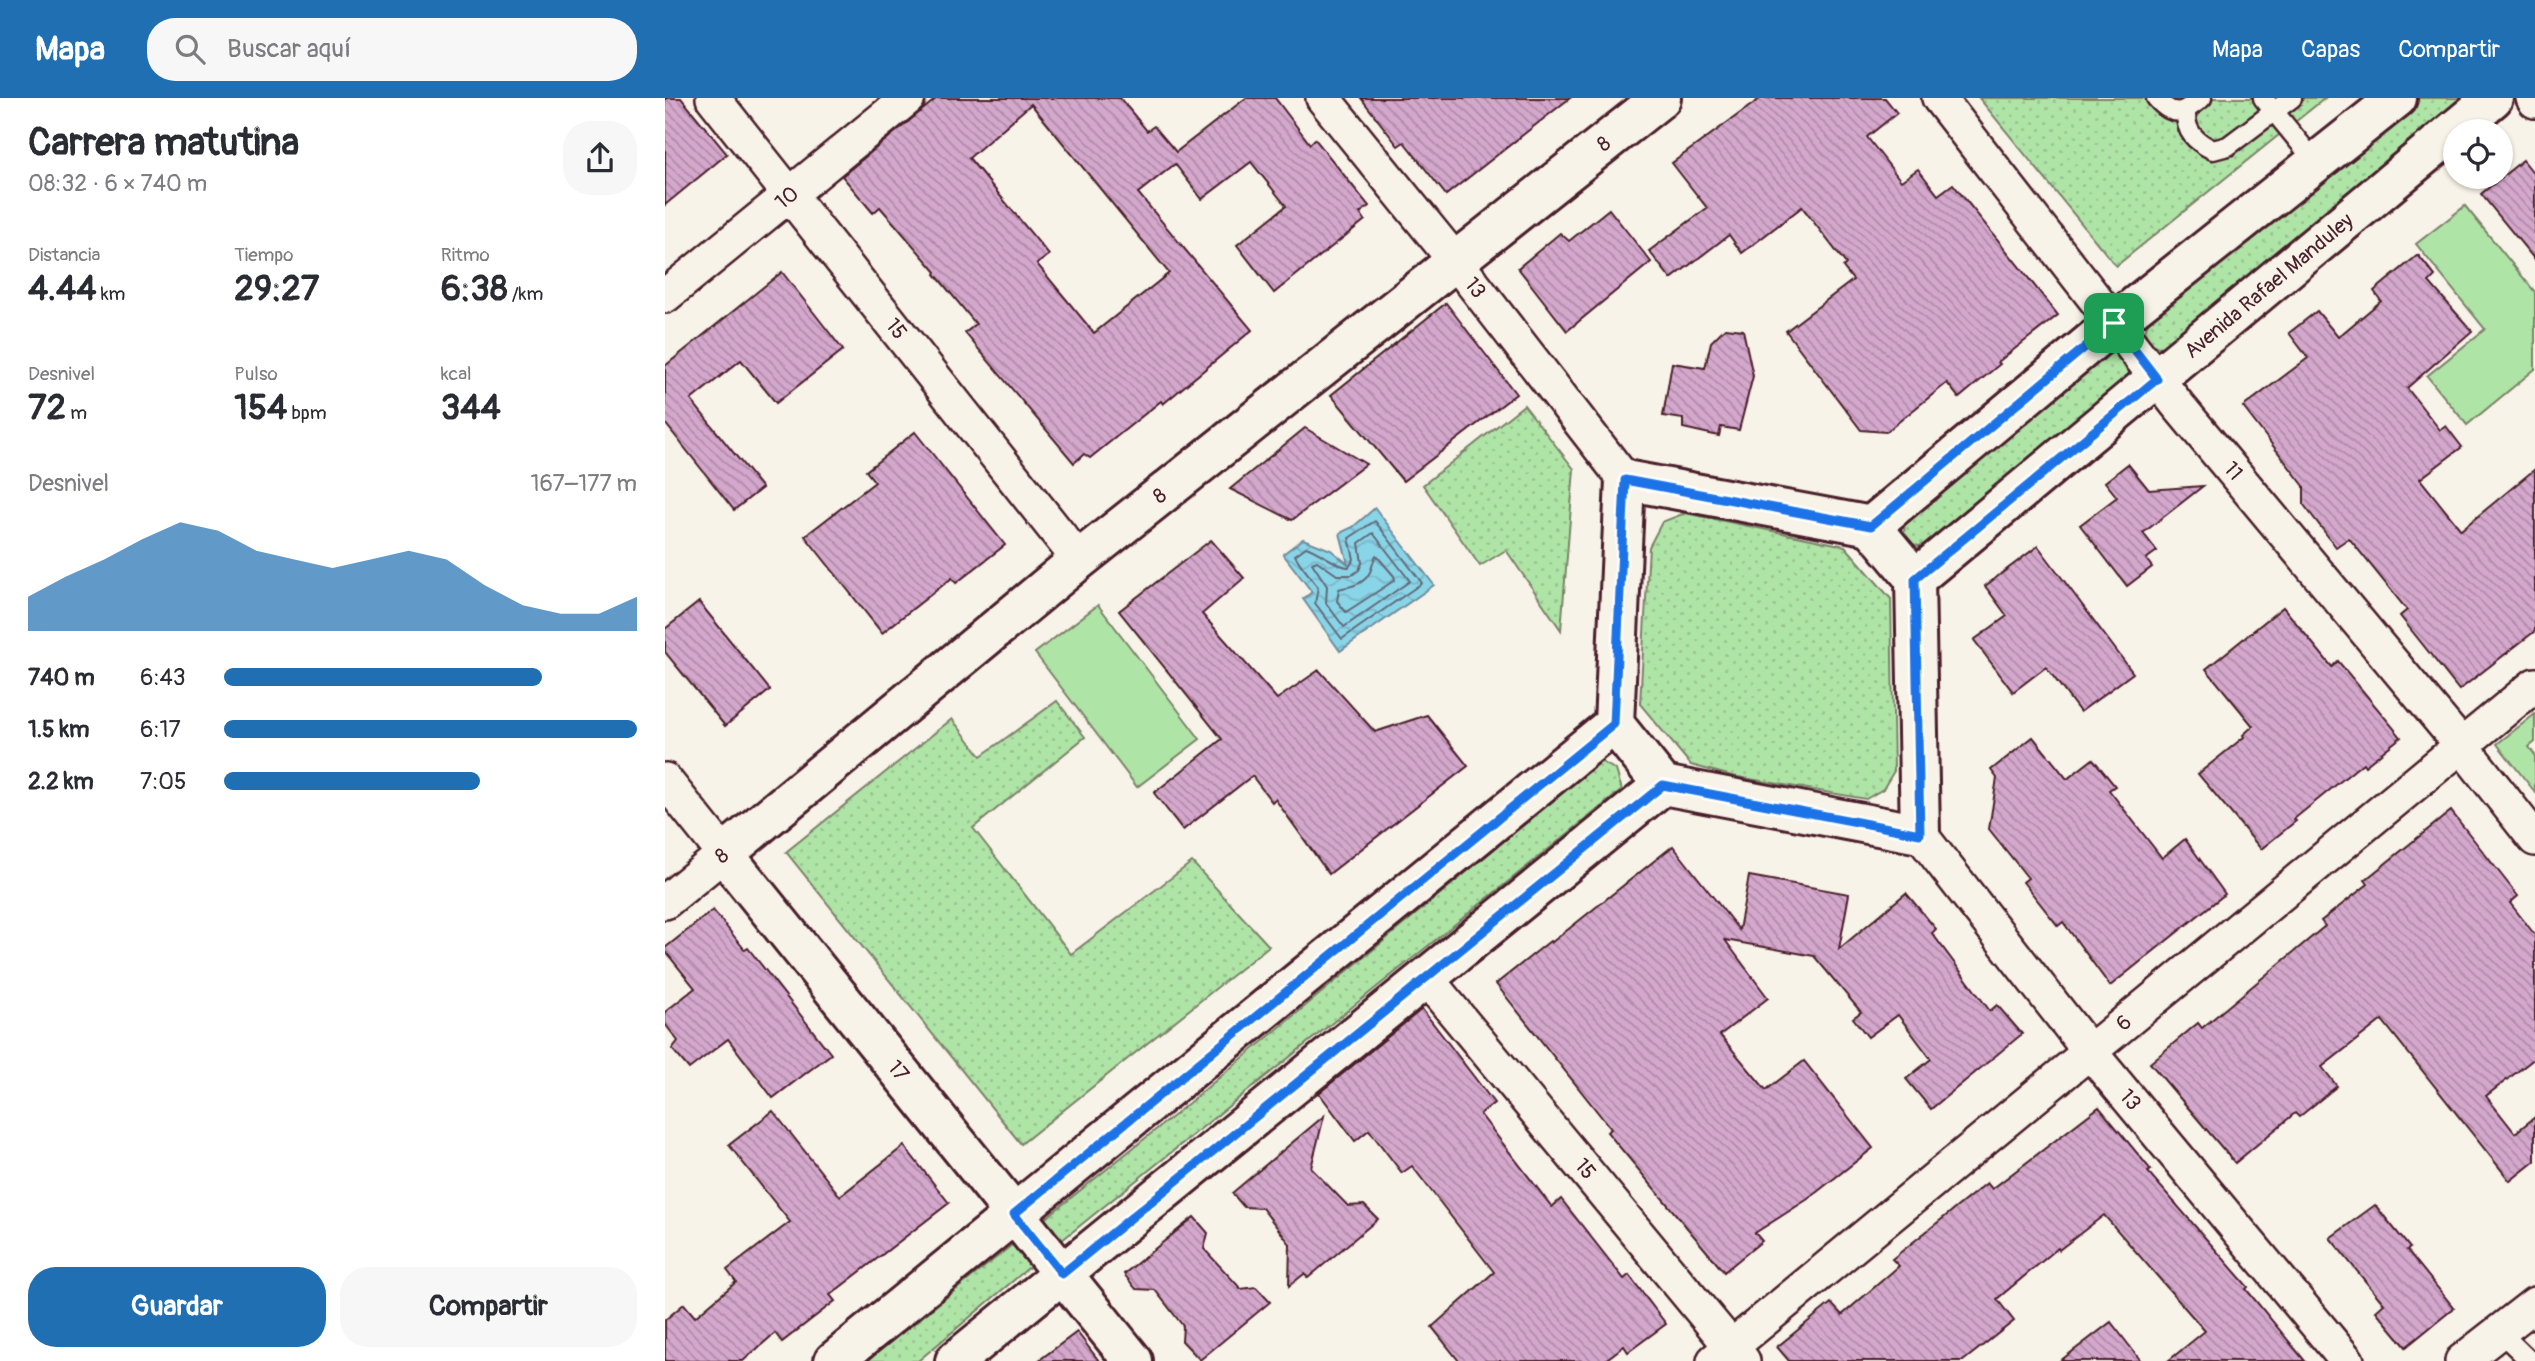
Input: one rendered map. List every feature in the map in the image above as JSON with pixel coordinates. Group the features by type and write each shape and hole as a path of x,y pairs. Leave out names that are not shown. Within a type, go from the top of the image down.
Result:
{"main road":[{"name":"8","path":"724,854 1079,560 1661,98"},
{"path":"1871,526 2114,323 2397,98"},
{"name":"Avenida Rafael Manduley","path":"1915,579 2493,98"},
{"path":"1625,480 1871,526 1915,579 1920,834 1663,785 1614,724 1625,480"},
{"path":"834,1361 1614,724"},
{"path":"955,1361 1663,785"},
{"name":"17","path":"724,854 1133,1361"}],"street":[{"name":"15","path":"713,98 1079,560"},
{"name":"10","path":"665,296 908,98"},
{"name":"13","path":"1323,98 1456,262 1625,480"},
{"name":"11","path":"1939,98 2157,379 2461,745 2535,839"},
{"name":"6","path":"1729,1356 2090,1052 2535,685"},
{"name":"17","path":"665,780 724,854"},
{"name":"13","path":"1920,834 2090,1052 2347,1361"},
{"name":"8","path":"665,902 724,854"},
{"name":"15","path":"1426,978 1729,1356"},
{"path":"2462,1361 2535,1304"}],"lane":[{"path":"2156,98 2165,108 2175,112 2186,111 2202,98"},
{"path":"2263,98 2317,163"},
{"path":"2186,111 2185,122 2190,133 2213,150 2228,146 2292,98"},
{"path":"2500,1332 2530,1361"}],"green space":[{"path":"1979,98 2325,98 2116,266"},
{"path":"2418,98 2472,98 2166,348 2155,346 2148,340 2146,326"},
{"path":"2465,206 2535,292 2535,369 2467,425 2427,376 2485,329 2416,244"},
{"path":"2108,352 2119,353 2130,370 2126,380 1930,544 1918,546 1907,539 1904,531 1907,518"},
{"path":"1524,405 1574,469 1561,630 1506,550 1480,566 1423,485"},
{"path":"1685,513 1845,546 1891,599 1894,771 1883,789 1866,799 1732,776 1691,765 1640,704 1649,547 1662,522"},
{"path":"1098,605 1200,739 1137,787 1035,653"},
{"path":"1057,701 1085,737 973,828 1071,954 1192,862 1269,946 1021,1144 786,852 952,719 981,756"},
{"path":"2535,714 2535,742 2529,747 2535,755 2535,792 2497,744"},
{"path":"1600,761 1616,770 1622,790 1046,1253 918,1361 867,1361 1173,1116"}],"water":[{"path":"1375,508 1434,585 1340,651 1303,599 1312,592 1283,554 1303,539 1331,550 1348,564 1340,533 1353,527"}],"building":[{"path":"665,98 681,98 727,154 665,205"},
{"path":"937,98 1120,98 1147,131 1154,126 1176,152 1246,98 1275,98 1310,144 1315,139 1369,206 1360,213 1365,220 1274,293 1237,245 1286,206 1251,162 1202,199 1175,164 1138,193 1252,330 1163,404 1161,401 1090,458 1084,454 1074,463 965,333 976,324 936,272 880,207 873,213 842,176","holes":["1031,104 1169,273 1094,333 1037,264 1049,255 969,158"]},
{"path":"1361,98 1570,98 1446,195 1404,142 1398,146"},
{"path":"1761,98 1885,98 1897,113 1867,137 1901,181 1918,169 1938,195 1953,184 2058,315 1998,362 2000,364 1959,398 1947,383 1886,432 1861,430 1786,331 1853,280 1843,267 1846,264 1802,207 1742,253 1729,235 1671,279 1649,251 1707,208 1672,163"},
{"path":"2523,160 2535,175 2535,260 2481,194 2487,189 2513,189 2513,168"},
{"path":"1609,209 1651,262 1567,331 1518,268 1560,233 1569,241"},
{"path":"2418,255 2435,276 2429,282 2472,331 2407,388 2440,430 2446,426 2462,447 2420,479 2461,530 2535,469 2535,631 2459,690 2400,616 2407,610 2349,538 2336,547 2304,505 2304,486 2243,407 2308,358 2289,333 2317,311 2338,337 2381,301 2374,291"},
{"path":"782,272 843,350 776,403 741,360 691,400 762,488 734,510 665,423 665,366"},
{"path":"1446,303 1516,394 1403,481 1331,395"},
{"path":"1725,328 1743,330 1753,376 1739,430 1721,427 1719,436 1683,428 1683,419 1663,416 1672,363 1705,368 1711,342"},
{"path":"1305,428 1366,464 1292,520 1230,489"},
{"path":"915,432 1005,545 956,583 952,578 882,633 805,536 875,482 866,471"},
{"path":"2128,464 2149,490 2203,486 2143,533 2157,551 2146,559 2152,567 2127,586 2080,525 2117,497 2105,482"},
{"path":"1211,540 1244,578 1202,614 1277,699 1319,670 1375,732 1427,715 1468,766 1329,874 1275,799 1272,802 1252,776 1183,830 1154,793 1222,739 1119,611"},
{"path":"2038,546 2133,673 2080,712 2046,667 2013,692 1974,640 2007,616 1985,586"},
{"path":"699,602 770,690 725,726 665,652 665,629"},
{"path":"2283,607 2332,667 2338,661 2401,737 2365,766 2363,763 2261,849 2198,774 2244,737 2253,726 2206,669"},
{"path":"2033,737 2067,779 2093,759 2115,786 2109,790 2162,858 2185,839 2225,894 2110,986 2063,922 2058,926 2023,882 2028,878 1989,829 1997,778 1991,770"},
{"path":"2451,811 2518,896 2510,903 2535,935 2535,1058 2486,1096 2515,1133 2535,1117 2535,1161 2510,1181 2382,1020 2322,1067 2337,1086 2299,1117 2295,1113 2235,1163 2150,1063 2198,1023 2202,1028 2325,926 2321,921 2368,884 2365,880"},
{"path":"1673,846 1739,930 1749,876 1849,894 1839,949 1906,893 1936,929 1932,933 1990,1011 1997,1005 2022,1034 1931,1109 1906,1079 1931,1059 1898,1015 1868,1037 1853,1018 1861,1012 1814,956 1725,940 1768,998 1720,1035 1766,1090 1804,1061 1873,1148 1808,1199 1755,1233 1762,1241 1724,1272 1607,1132 1611,1129 1496,984"},
{"path":"713,910 745,950 748,948 831,1054 773,1098 728,1039 689,1069 672,1049 678,1041 665,1024 665,1012 695,988 665,948"},
{"path":"1422,1009 1494,1103 1480,1114 1552,1207 1561,1199 1624,1279 1629,1275 1666,1324 1628,1352 1624,1346 1604,1361 1459,1361 1432,1327 1494,1272 1412,1166 1402,1173 1369,1130 1355,1141 1319,1093"},
{"path":"2099,1107 2151,1170 2148,1172 2248,1287 2246,1289 2305,1361 2168,1361 2205,1331 2104,1215 2059,1250 2058,1248 1997,1299 2014,1321 1963,1361 1789,1361 1777,1347 1831,1303 1842,1315 1899,1266 1892,1259 1987,1183 1992,1189"},
{"path":"773,1111 840,1196 904,1146 949,1203 830,1295 835,1301 782,1342 775,1333 743,1361 665,1361 665,1320 684,1304 695,1317 736,1282 727,1270 790,1222 729,1145"},
{"path":"1324,1116 1311,1168 1348,1206 1364,1205 1378,1219 1308,1278 1304,1274 1289,1286 1290,1244 1262,1208 1244,1207 1232,1193"},
{"path":"2375,1205 2454,1308 2406,1347 2376,1311 2384,1304 2330,1238"},
{"path":"1194,1217 1208,1233 1204,1249 1241,1289 1256,1287 1270,1302 1200,1360 1182,1341 1183,1326 1155,1290 1136,1289 1124,1274"},
{"path":"2111,1322 2141,1361 2060,1361"},
{"path":"1077,1332 1099,1361 1038,1361"}],"route":[{"path":"2114,323 2157,379 1915,579 1920,834 1663,785 1062,1274 1014,1214 1614,724 1625,480 1871,526 2114,323"}]}
